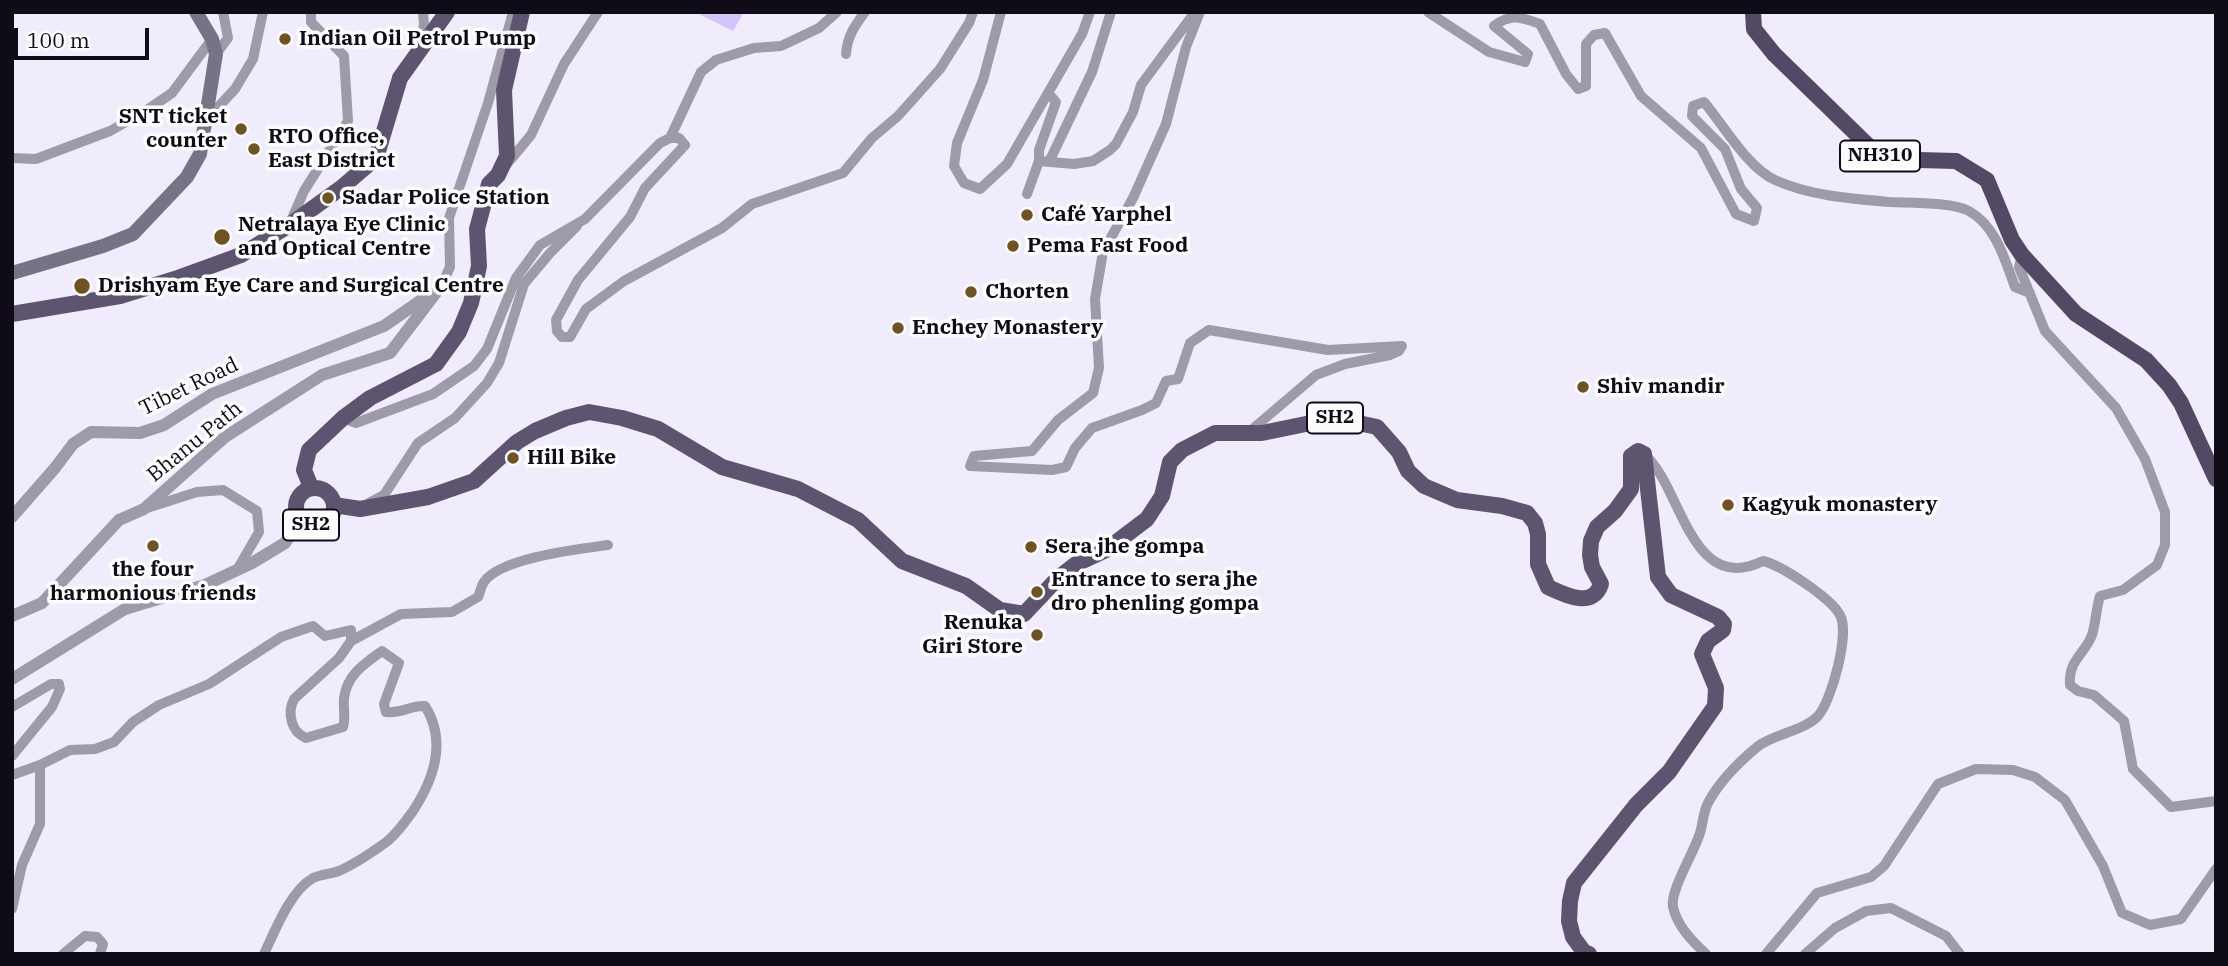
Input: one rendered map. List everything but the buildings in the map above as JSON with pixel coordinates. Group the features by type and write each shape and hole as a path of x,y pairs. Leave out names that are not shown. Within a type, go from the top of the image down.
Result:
{"highway":[{"name":"NH310","path":"1753,12 1754,29 1773,54 1882,159 1955,161 1987,180 2012,240 2022,255 2076,314 2146,360 2169,385 2181,403 2216,479"}],"main road":[{"path":"12,273 103,246 133,234 187,177 200,154 216,54 212,39 196,12"},
{"path":"12,314 120,296 175,279 241,255 288,226 376,159 400,78 447,12"},
{"name":"SH2","path":"311,487 304,470 309,450 342,418 370,398 436,364 459,332 471,303 479,266 477,229 489,184 498,175 507,156 504,90 522,12"},
{"name":"SH2","path":"334,505 360,509 428,497 474,481 526,437 566,418 589,412 622,418 657,429 722,467 798,489 858,520 902,561 966,586 1000,610 1024,614 1058,578 1076,564 1106,550 1147,519 1162,496 1170,462 1182,450 1215,433 1262,433 1335,418 1377,428 1399,452 1408,471 1424,486 1457,500 1502,506 1527,513 1535,523 1538,534 1538,564 1548,587 1572,598 1592,597 1598,591 1601,584 1592,567 1591,541 1597,527 1615,511 1631,489 1630,456 1638,451 1644,454"},
{"path":"1589,954 1584,952 1573,937 1571,929 1570,901 1574,883 1604,842 1669,772 1715,706 1716,688 1702,654 1708,641 1723,630 1724,624 1718,617 1671,595 1658,577 1644,454"},
{"name":"SH2","path":"311,487 326,491 334,505 328,520 314,526 300,520 296,500 303,491 311,487"}],"street":[{"path":"216,54 228,38 223,12"},
{"path":"204,121 235,89 253,59 264,12"},
{"path":"288,226 304,191 348,121 344,56 311,22 311,12"},
{"path":"420,49 423,12"},
{"path":"441,286 450,267 449,218 488,103 513,12"},
{"path":"498,175 531,135 564,64 598,12"},
{"path":"670,138 701,72 716,60 754,48 781,46 820,28 837,12"},
{"path":"846,54 847,43 865,12"},
{"path":"360,509 384,495 418,443 455,418 487,383 499,363 524,284 550,253 660,143 670,138 679,138 685,145 645,188 630,217 578,280 556,320 556,331 562,338 570,337 586,309 624,281 722,228 752,204 843,173 872,138 898,116 940,69 973,12"},
{"path":"1001,12 983,80 957,143 954,166 964,183 980,189 1007,164 1082,34 1090,12"},
{"path":"1027,194 1092,72 1111,12"},
{"path":"1044,162 1074,164 1093,161 1116,144 1141,86 1195,12"},
{"path":"1200,12 1186,47 1166,124 1133,198 1103,252 1095,299 1100,368 1093,393 1058,420 1032,451 975,456 970,466 1052,470 1066,467 1075,448 1092,428 1156,403 1166,381 1178,379 1189,343 1209,330 1328,350 1377,345 1402,346 1399,351 1390,355 1345,364 1316,375 1250,432"},
{"path":"1429,12 1489,52 1525,62 1528,54 1494,26 1504,18 1521,17 1540,24 1566,74 1577,89 1586,86 1586,44 1594,34 1605,33 1641,96 1701,148 1736,214 1754,221 1757,208 1741,189 1725,149 1692,116 1693,106 1704,102 1759,171 1776,181 1831,196 1909,202 1968,211 1990,231 2003,253 2015,287 2029,293"},
{"path":"12,158 36,159 110,131 144,112 172,93 212,39"},
{"path":"1044,162 1039,150 1056,102 1048,93"},
{"path":"342,418 356,423 433,394 474,366 487,349 507,306 516,278 540,245 585,219"},
{"path":"2022,255 2019,267 2045,331 2116,408 2145,459 2165,512 2165,545 2157,565 2123,590 2100,596 2091,636 2069,673 2070,685 2078,691 2094,695 2124,721 2133,769 2171,807 2216,801"},
{"name":"Bhanu Path","path":"12,616 42,603 119,520 144,509 225,437 322,375 390,353 441,286"},
{"name":"Tibet Road","path":"12,517 73,444 91,432 140,433 164,425 212,394 384,326 441,286"},
{"path":"474,366 499,363"},
{"path":"1644,454 1652,461 1700,547 1717,563 1732,568 1750,567 1763,561 1774,564 1805,583 1841,615 1839,666 1831,693 1817,717 1759,746 1726,778 1707,804 1700,834 1674,892 1673,908 1690,940 1706,954"},
{"path":"144,509 197,492 223,490 257,511 259,532 236,571"},
{"path":"12,678 125,609 205,585 236,571 285,543 300,520"},
{"path":"264,954 282,915 296,895 313,879 339,871 388,841 406,822 424,794 436,765 436,738 432,717 425,706 416,706 398,714 386,712 384,704 399,663 382,651 355,671 347,685 343,701 343,727 306,738 301,737 294,728 290,707 294,699 339,658 351,641 401,614 452,612 478,597 483,582 495,572 545,554 608,545"},
{"path":"12,775 70,750 95,749 114,742 133,722 159,705 209,684 281,637 313,626 325,636 351,630 351,641"},
{"path":"12,707 51,684 59,684 60,690 52,707 12,756"},
{"path":"12,909 22,866 40,824 40,765"},
{"path":"1766,954 1817,893 1871,877 1884,866 1938,784 1976,769 2013,770 2035,777 2065,800 2103,866 2122,913 2150,925 2181,919 2216,869"},
{"path":"1805,954 1835,928 1866,911 1891,908 1946,936 1961,954"},
{"path":"63,954 85,936 97,937 103,944 100,954"}],"shaded area":[{"path":"695,12 744,12 733,31"}],"place":[{"name":"Indian Oil Petrol Pump","path":"285,39"},
{"name":"SNT ticket counter","path":"241,129"},
{"name":"RTO Office, East District","path":"254,149"},
{"name":"Sadar Police Station","path":"328,198"},
{"name":"Café Yarphel","path":"1027,215"},
{"name":"Netralaya Eye Clinic and Optical Centre","path":"222,237"},
{"name":"Pema Fast Food","path":"1013,246"},
{"name":"Drishyam Eye Care and Surgical Centre","path":"82,286"},
{"name":"Chorten","path":"971,292"},
{"name":"Enchey Monastery","path":"898,328"},
{"name":"Shiv mandir","path":"1583,387"},
{"name":"Hill Bike","path":"513,458"},
{"name":"Kagyuk monastery","path":"1728,505"},
{"name":"the four harmonious friends","path":"153,546"},
{"name":"Sera jhe gompa","path":"1031,547"},
{"name":"Entrance to sera jhe dro phenling gompa","path":"1037,592"},
{"name":"Renuka Giri Store","path":"1037,635"}]}
